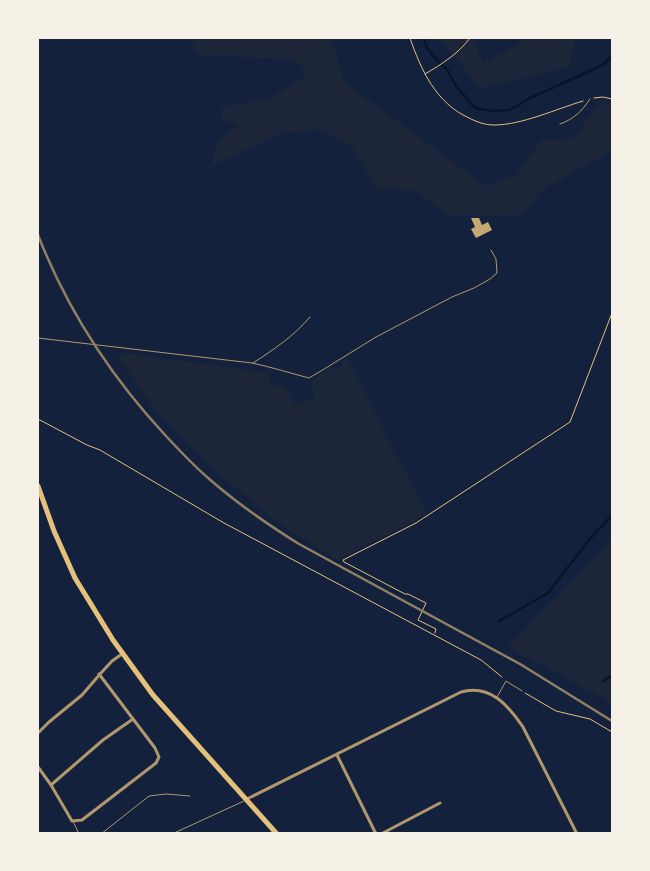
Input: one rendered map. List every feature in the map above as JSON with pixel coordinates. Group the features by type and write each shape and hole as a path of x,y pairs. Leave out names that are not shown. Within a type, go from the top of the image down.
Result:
{"main road":[{"path":"38,486 54,531 75,578 113,640 153,695 277,834"}],"street":[{"path":"38,733 82,695 99,674 123,653"},
{"path":"38,767 72,821 82,820 156,763 159,757 155,748 99,674"},
{"path":"246,800 461,692 470,690 481,691 497,698 508,708 522,727 577,834"},
{"path":"51,785 103,740 133,720"},
{"path":"337,755 376,834"},
{"path":"381,834 440,803"}],"lane":[{"path":"560,124 584,109 590,98"},
{"path":"38,338 252,363 309,378 376,337 490,279 498,273 496,258 491,250"},
{"path":"252,363 272,351 300,329 310,317"},
{"path":"497,698 506,681 522,691"},
{"path":"101,834 150,796 166,794 190,796"},
{"path":"172,834 246,800"},
{"path":"72,821 79,834"}],"path":[{"path":"410,38 424,74 438,95 457,112 479,123 494,125 520,121 590,98 603,97 612,99"},
{"path":"424,74 448,60 470,38"},
{"path":"434,634 436,629 418,620 426,603 396,590 343,560 416,522 570,422 612,313"},
{"path":"38,419 100,450 217,518 482,660 506,681"},
{"path":"522,691 556,711 586,718 612,732"}],"shaded area":[{"path":"197,38 331,38 345,83 486,186 517,175 540,141 575,138 599,102 612,105 612,150 541,191 524,215 449,216 415,190 377,189 352,146 317,129 282,133 211,166 218,142 239,124 222,120 222,107 268,99 305,76 302,65 291,59 204,56 192,49"},
{"path":"439,38 474,38 483,64 523,41 522,38 575,38 569,67 480,88"},
{"path":"125,353 268,373 269,386 284,385 295,405 310,398 315,399 310,384 323,372 342,366 342,361 347,358 427,514 338,560 281,525 224,478 189,445 154,408 117,356"},
{"path":"612,540 612,703 508,647"}],"building":[{"path":"471,218 479,218 482,225 488,222 492,230 476,238 471,229 475,227"}],"waterway":[{"path":"423,38 432,55 448,71 456,86 473,106 492,111 508,110 517,106 528,99 604,64 612,56"},
{"path":"499,621 548,593 589,540 612,515"},
{"path":"603,681 612,677"}],"railway":[{"path":"38,235 77,316 109,366 146,414 191,462 218,486 275,529 299,544 520,664 612,721"}]}
